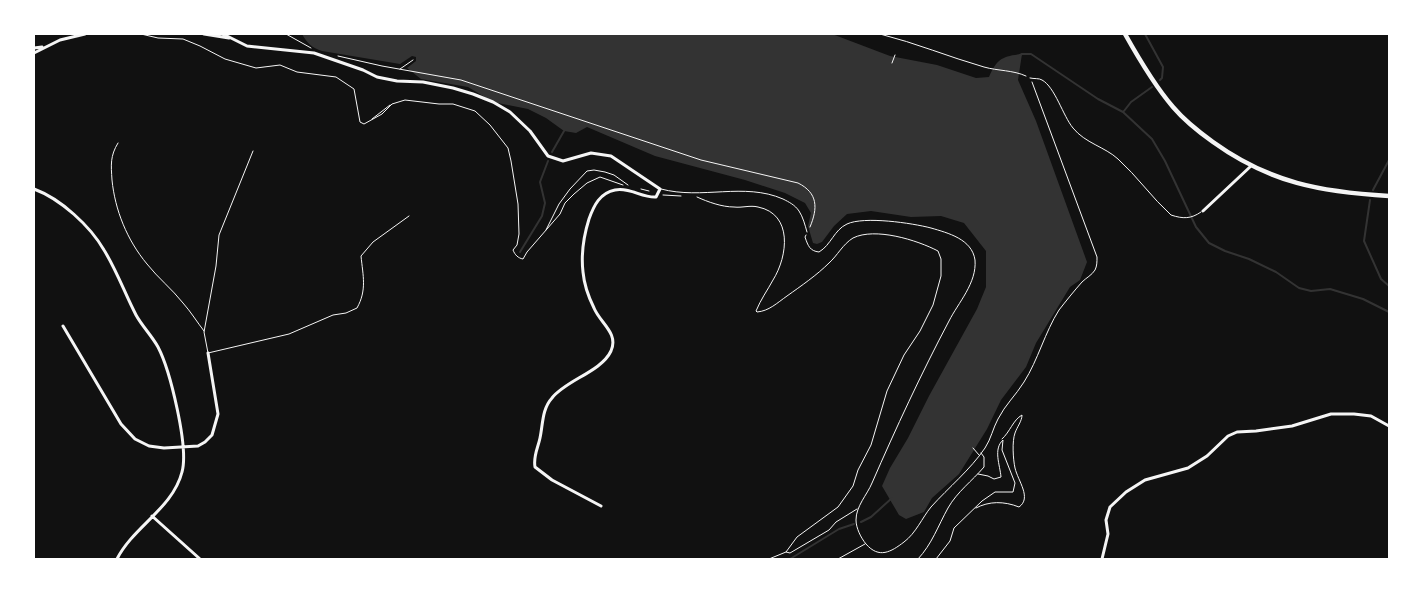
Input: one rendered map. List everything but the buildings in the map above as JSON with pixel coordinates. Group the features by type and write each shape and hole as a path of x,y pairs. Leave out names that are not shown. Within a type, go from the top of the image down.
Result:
{"main road":[{"path":"1125,34 1144,67 1173,108 1200,133 1231,155 1266,174 1302,185 1337,192 1389,196"}],"street":[{"path":"34,53 60,40 86,34"},
{"path":"204,34 230,38"},
{"path":"223,34 247,46 314,53 363,70 377,77 397,81 423,82 473,94 493,102 510,112 530,131 548,156 563,160 591,153 611,156 660,189 656,197 652,198 631,190 616,190 603,195 594,205 582,252 583,273 594,309 613,336 613,344 610,353 599,365 552,398 545,410 534,458 535,467 552,480 600,506"},
{"path":"34,48 45,46"},
{"path":"1203,211 1251,166"},
{"path":"34,190 45,193 67,209 104,250 137,317 157,345 165,362 181,426 182,471 172,494 123,547 117,559"},
{"path":"63,326 121,424 135,438 149,446 198,446 212,435 218,414 208,353"},
{"path":"1102,559 1108,534 1106,520 1110,507 1126,492 1144,480 1188,468 1207,456 1228,436 1237,432 1292,426 1331,414 1371,416 1389,426"},
{"path":"152,516 200,559"}],"lane":[{"path":"1030,78 1041,79 1048,85 1063,114 1079,134 1116,157 1171,215 1183,219 1195,217 1203,211"},
{"path":"118,143 112,152 111,167 113,189 123,225 146,264 183,302 204,332"},
{"path":"253,151 219,235 216,266 204,332 208,353 289,334 333,314 346,313 358,308 363,297 364,287 361,256 373,242 409,216"},
{"path":"660,189 691,193 733,190 755,191 774,195 791,203 798,209 808,231"}],"path":[{"path":"141,34 158,38 183,39 224,59 256,68 280,65 297,72 336,77 354,90 360,122 364,124 382,114 392,104 405,100 453,104 475,111 490,125 508,148 518,204 517,245 513,250 514,254 523,259 527,252 543,235 560,214 565,203 587,183 600,177 634,187 605,172 587,171 559,204 556,214 543,235"},
{"path":"286,34 311,48"},
{"path":"336,55 400,70 461,80 701,160 798,183 805,187 813,196 816,205 815,215 805,237 808,246 813,251 819,252 825,249 837,231 846,224 860,220 917,225 952,234 965,242 971,249 975,263 970,286 949,320 904,410 870,490 858,509 857,527 866,544 870,549 878,553 887,554 908,540 927,512 945,491 965,474 987,446 997,420 1009,401 1024,383 1059,311 1083,281 1094,271 1098,263 1030,78 986,67 906,40 880,34"},
{"path":"892,63 894,55"},
{"path":"400,70 413,60"},
{"path":"641,189 651,192"},
{"path":"693,195 728,207 761,208 773,213 780,219 784,232 784,251 779,268 759,302 757,312 766,311 794,292 829,264 846,244 859,236 869,234 889,235 911,241 938,251 941,259 941,276 930,314 904,355 887,391 870,446 858,470 853,486 838,507 798,537 786,552"},
{"path":"667,196 686,196"},
{"path":"881,216 881,221"},
{"path":"971,511 986,503 1003,502 1020,507 1024,502 1025,496 1018,478 1013,452 1014,437 1022,416 1018,418 1002,439 997,454 1001,477 994,479 978,474"},
{"path":"936,559 950,541 954,528 982,501 995,492 1013,492 1015,483 1002,450 1002,439"},
{"path":"918,559 931,543 955,498 985,464 981,454 973,448"},
{"path":"769,559 786,552 790,553 829,530 836,522 858,509"},
{"path":"838,559 866,544"}],"shaded area":[{"path":"302,34 832,34 890,56 937,65 976,78 989,77 998,62 1005,57 1022,54 1018,80 1036,121 1087,262 1080,280 1070,287 1036,343 1026,367 1001,400 987,429 959,474 932,498 924,512 906,519 899,515 882,486 977,309 986,287 986,251 964,223 941,216 911,217 871,211 847,214 834,226 822,242 813,243 808,226 811,213 805,203 785,193 745,180 655,156 587,127 576,133 564,131 546,118 528,109 493,102 468,87 421,79 407,68 416,61 416,57 412,56 400,64 322,51 310,45"}],"waterway":[{"path":"1145,34 1163,67 1160,80"},
{"path":"1020,55 1031,54 1098,99 1123,112 1152,139 1165,161 1196,227 1209,243 1276,272 1299,288 1311,291 1330,289 1363,299 1389,312"},
{"path":"1124,111 1131,102 1152,87"},
{"path":"552,152 564,131"},
{"path":"1373,190 1389,160"},
{"path":"520,252 542,216 545,203 540,182 548,161"},
{"path":"1370,200 1364,241 1381,279 1389,286"},
{"path":"861,522 871,517 892,498"},
{"path":"790,559 839,529 854,524"}]}
